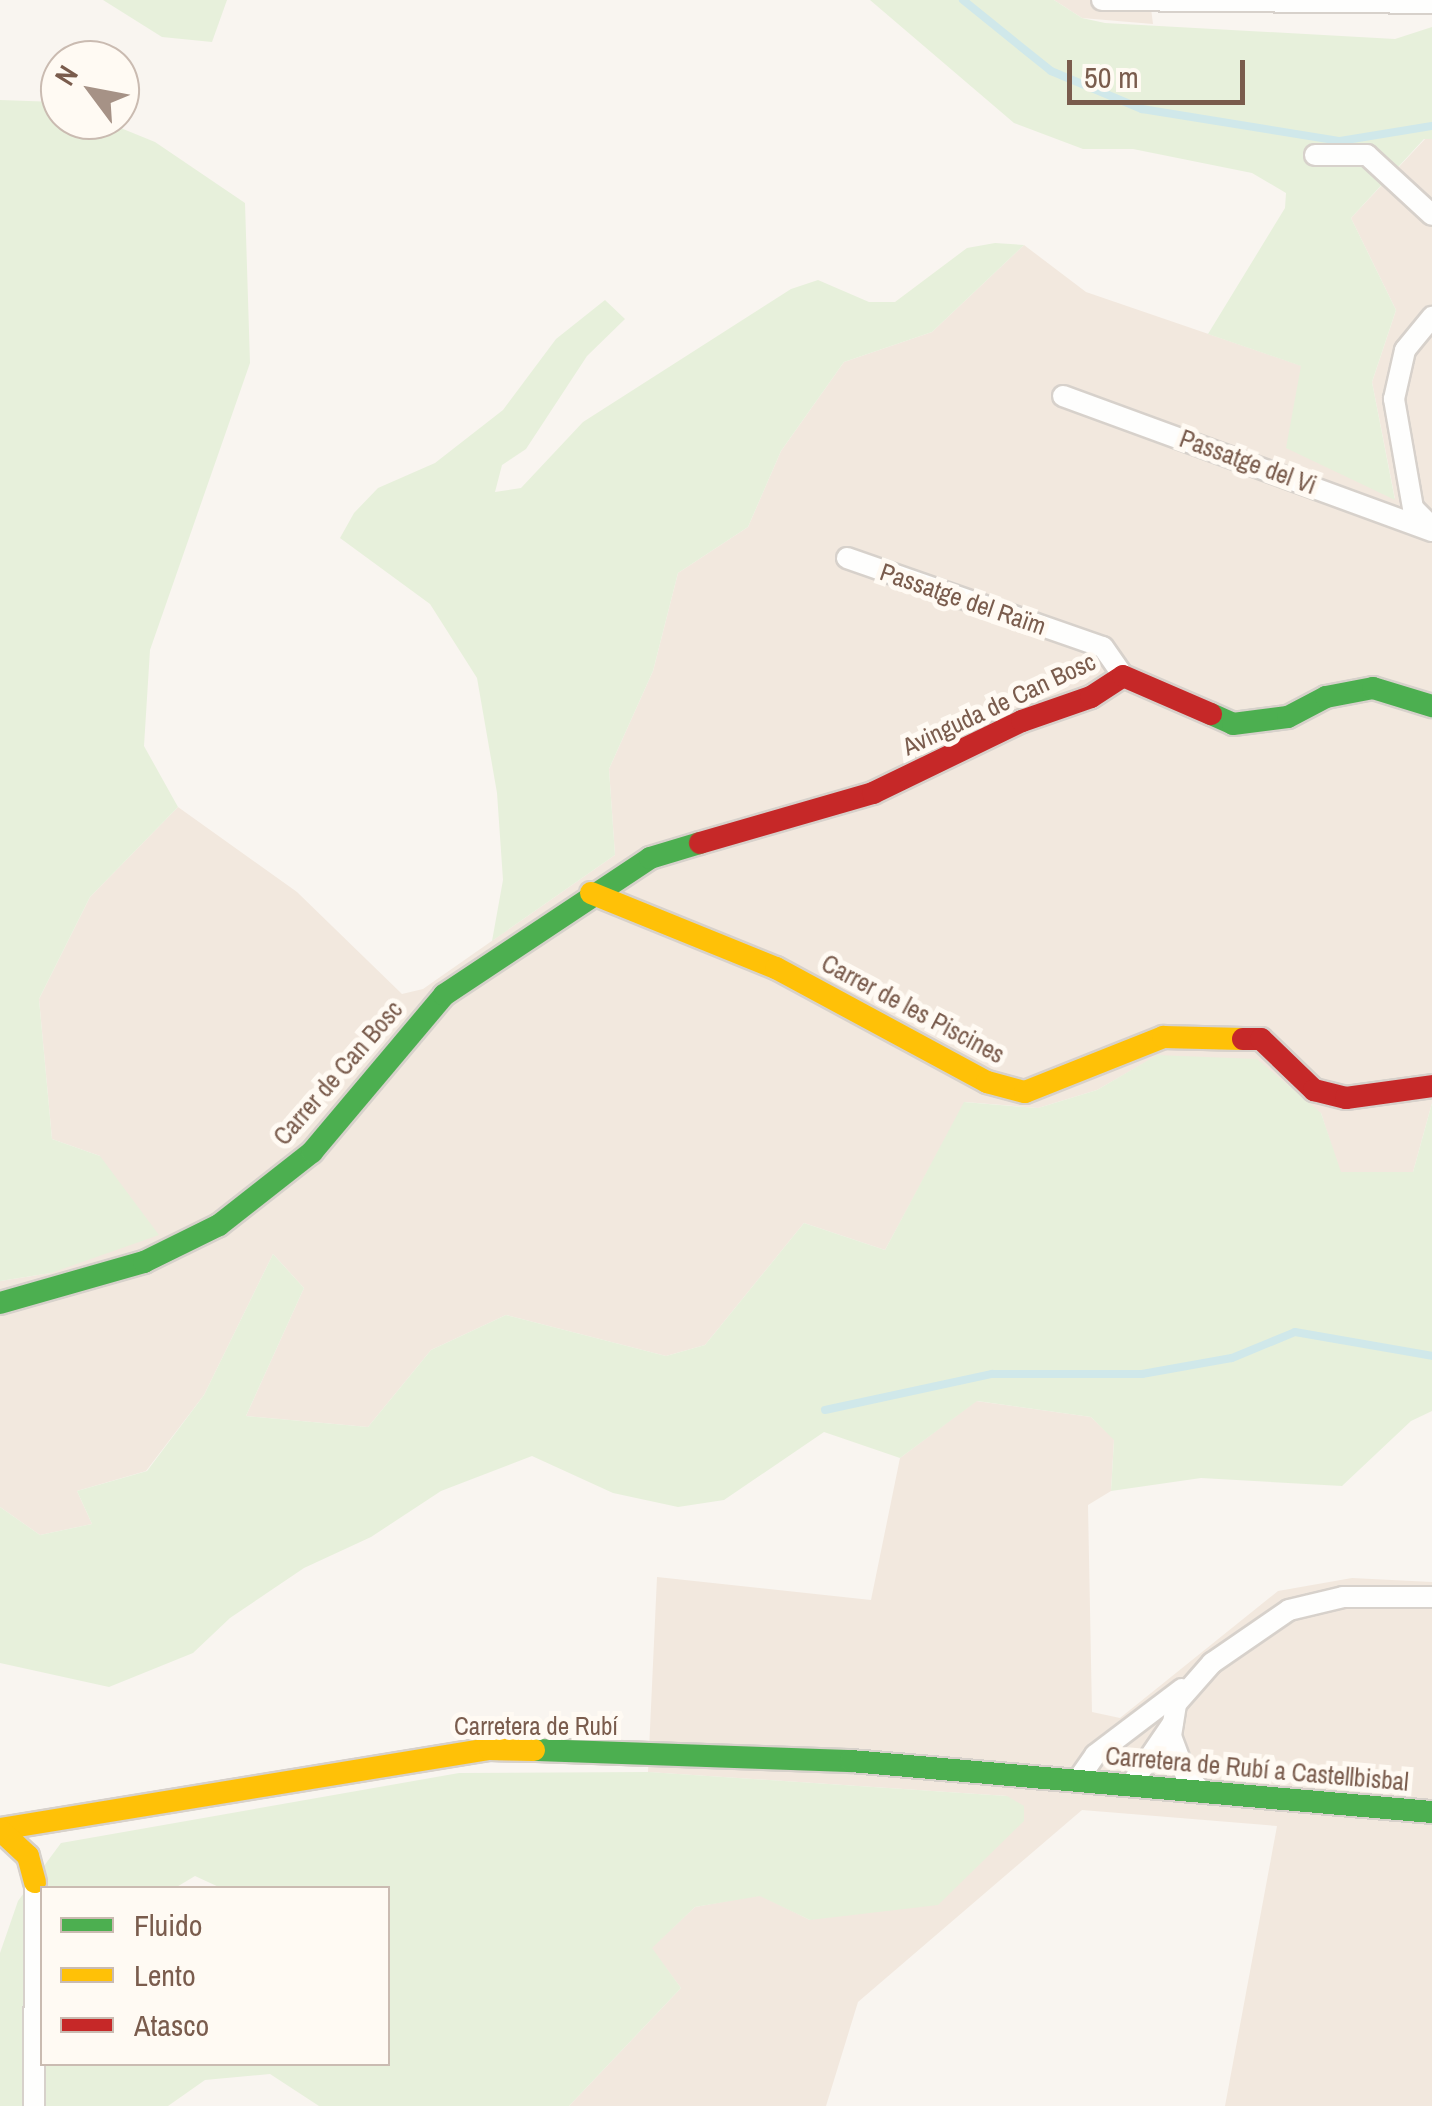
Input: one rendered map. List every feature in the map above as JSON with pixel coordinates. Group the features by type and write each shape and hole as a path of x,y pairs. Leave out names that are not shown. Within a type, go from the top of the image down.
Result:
{"street":[{"path":"1102,0 1432,3"},
{"path":"1315,154 1366,155 1432,216"},
{"path":"1432,317 1406,350 1394,399 1413,508 1432,529"},
{"name":"Passatge del Vi","path":"1063,396 1432,529"},
{"name":"Passatge del Raïm","path":"847,558 1103,647 1123,676"},
{"name":"Avinguda de Can Bosc","path":"591,893 650,858 706,836 873,793 1022,722 1091,698 1123,676 1233,724 1288,717 1326,696 1373,688 1432,706"},
{"name":"Carrer de les Piscines","path":"591,893 776,968 987,1082 1025,1092 1163,1036 1261,1039 1314,1090 1346,1098 1432,1086"},
{"name":"Carrer de Can Bosc","path":"0,1302 144,1262 218,1225 312,1152 444,996 591,893"},
{"path":"1077,1781 1095,1755 1288,1610 1343,1597 1432,1597"},
{"path":"1130,1786 1173,1722 1188,1685"},
{"path":"1173,1722 1171,1736 1186,1776 1203,1792"},
{"path":"1103,1784 1127,1734"},
{"name":"Carretera de Rubí","path":"0,1830 490,1749 851,1761 1077,1781"},
{"name":"Carretera de Rubí a Castellbisbal","path":"1077,1781 1432,1812"},
{"path":"34,1882 53,1821"},
{"path":"0,1830 28,1856 34,1882 34,2106"}],"shaded area":[{"path":"1054,0 1150,0 1153,24 1082,18"},
{"path":"1425,139 1432,139 1432,1103 1413,1172 1340,1172 1321,1113 1158,1055 1097,1090 1038,1108 965,1102 885,1250 804,1223 705,1345 666,1356 506,1315 431,1350 368,1427 246,1416 304,1288 273,1254 204,1395 146,1471 77,1491 92,1524 40,1535 0,1507 0,1281 51,1273 100,1156 52,1139 39,999 90,897 178,807 297,892 402,994 423,989 615,855 609,769 653,671 678,573 748,527 781,451 844,362 932,332 1024,245 1086,292 1302,366 1395,499 1372,382 1396,310 1351,218"},
{"path":"976,1401 1091,1417 1114,1439 1111,1491 1088,1505 1092,1712 1120,1718 1278,1591 1352,1578 1432,1582 1432,2106 1225,2106 1277,1826 1082,1810 858,2002 826,2106 569,2106 681,1988 651,1948 695,1907 760,1895 810,1920 1007,1796 648,1772 657,1577 871,1600 900,1458"}],"green space":[{"path":"103,0 227,0 212,42 162,37"},
{"path":"870,0 1054,0 1082,18 1105,23 1395,39 1432,27 1432,139 1424,139 1351,218 1396,310 1372,382 1395,500 1286,448 1301,366 1208,334 1285,208 1286,193 1252,173 1133,149 1083,149 1014,123"},
{"path":"0,100 40,101 40,140 140,140 140,136 245,203 250,363 150,650 144,746 178,807 90,897 39,999 52,1139 100,1156 159,1235 51,1273 0,1281"},
{"path":"995,243 1024,245 932,332 844,362 781,451 748,527 678,573 653,671 609,769 615,855 492,941 503,880 497,793 477,678 430,604 340,538 354,513 378,488 435,463 503,410 556,339 605,300 625,319 587,356 526,449 502,465 495,492 521,488 583,422 791,289 818,280 869,302 895,302 967,248"},
{"path":"1157,1055 1257,1059 1321,1113 1341,1172 1413,1172 1432,1103 1432,1411 1411,1421 1342,1486 1201,1478 1111,1491 1114,1440 1091,1417 977,1401 900,1458 824,1432 724,1500 678,1507 613,1493 532,1456 441,1491 371,1537 304,1568 230,1618 193,1653 109,1687 0,1663 0,1507 40,1535 92,1524 77,1491 147,1471 204,1395 273,1254 304,1288 246,1416 368,1427 431,1350 506,1315 666,1356 705,1345 804,1223 885,1250 964,1102 1038,1108 1097,1090"},
{"path":"649,1772 1007,1796 1024,1806 1024,1821 938,1905 810,1920 760,1896 695,1907 652,1948 681,1988 569,2106 319,2106 270,2074 205,2080 168,2106 0,2106 0,1953 18,1901 61,1843 459,1773"}],"waterway":[{"path":"963,0 1051,71 1142,109 1340,141 1432,126"},
{"path":"825,1410 992,1374 1142,1374 1232,1358 1295,1332 1432,1356"}],"traffic: fast":[{"path":"1211,714 1233,724 1288,717 1326,697 1373,688 1432,706"},
{"path":"0,1303 144,1262 219,1225 312,1152 444,995 650,858 700,843"},
{"path":"534,1750 851,1761 1432,1812"}],"traffic: slow":[{"path":"591,893 776,968 987,1082 1025,1092 1163,1037 1243,1039"},
{"path":"0,1829 490,1749 534,1750"},
{"path":"0,1830 28,1856 35,1882"}],"traffic: jam":[{"path":"700,843 873,793 1022,721 1091,697 1123,676 1211,714"},
{"path":"1243,1039 1261,1039 1314,1090 1346,1098 1432,1086"}]}
